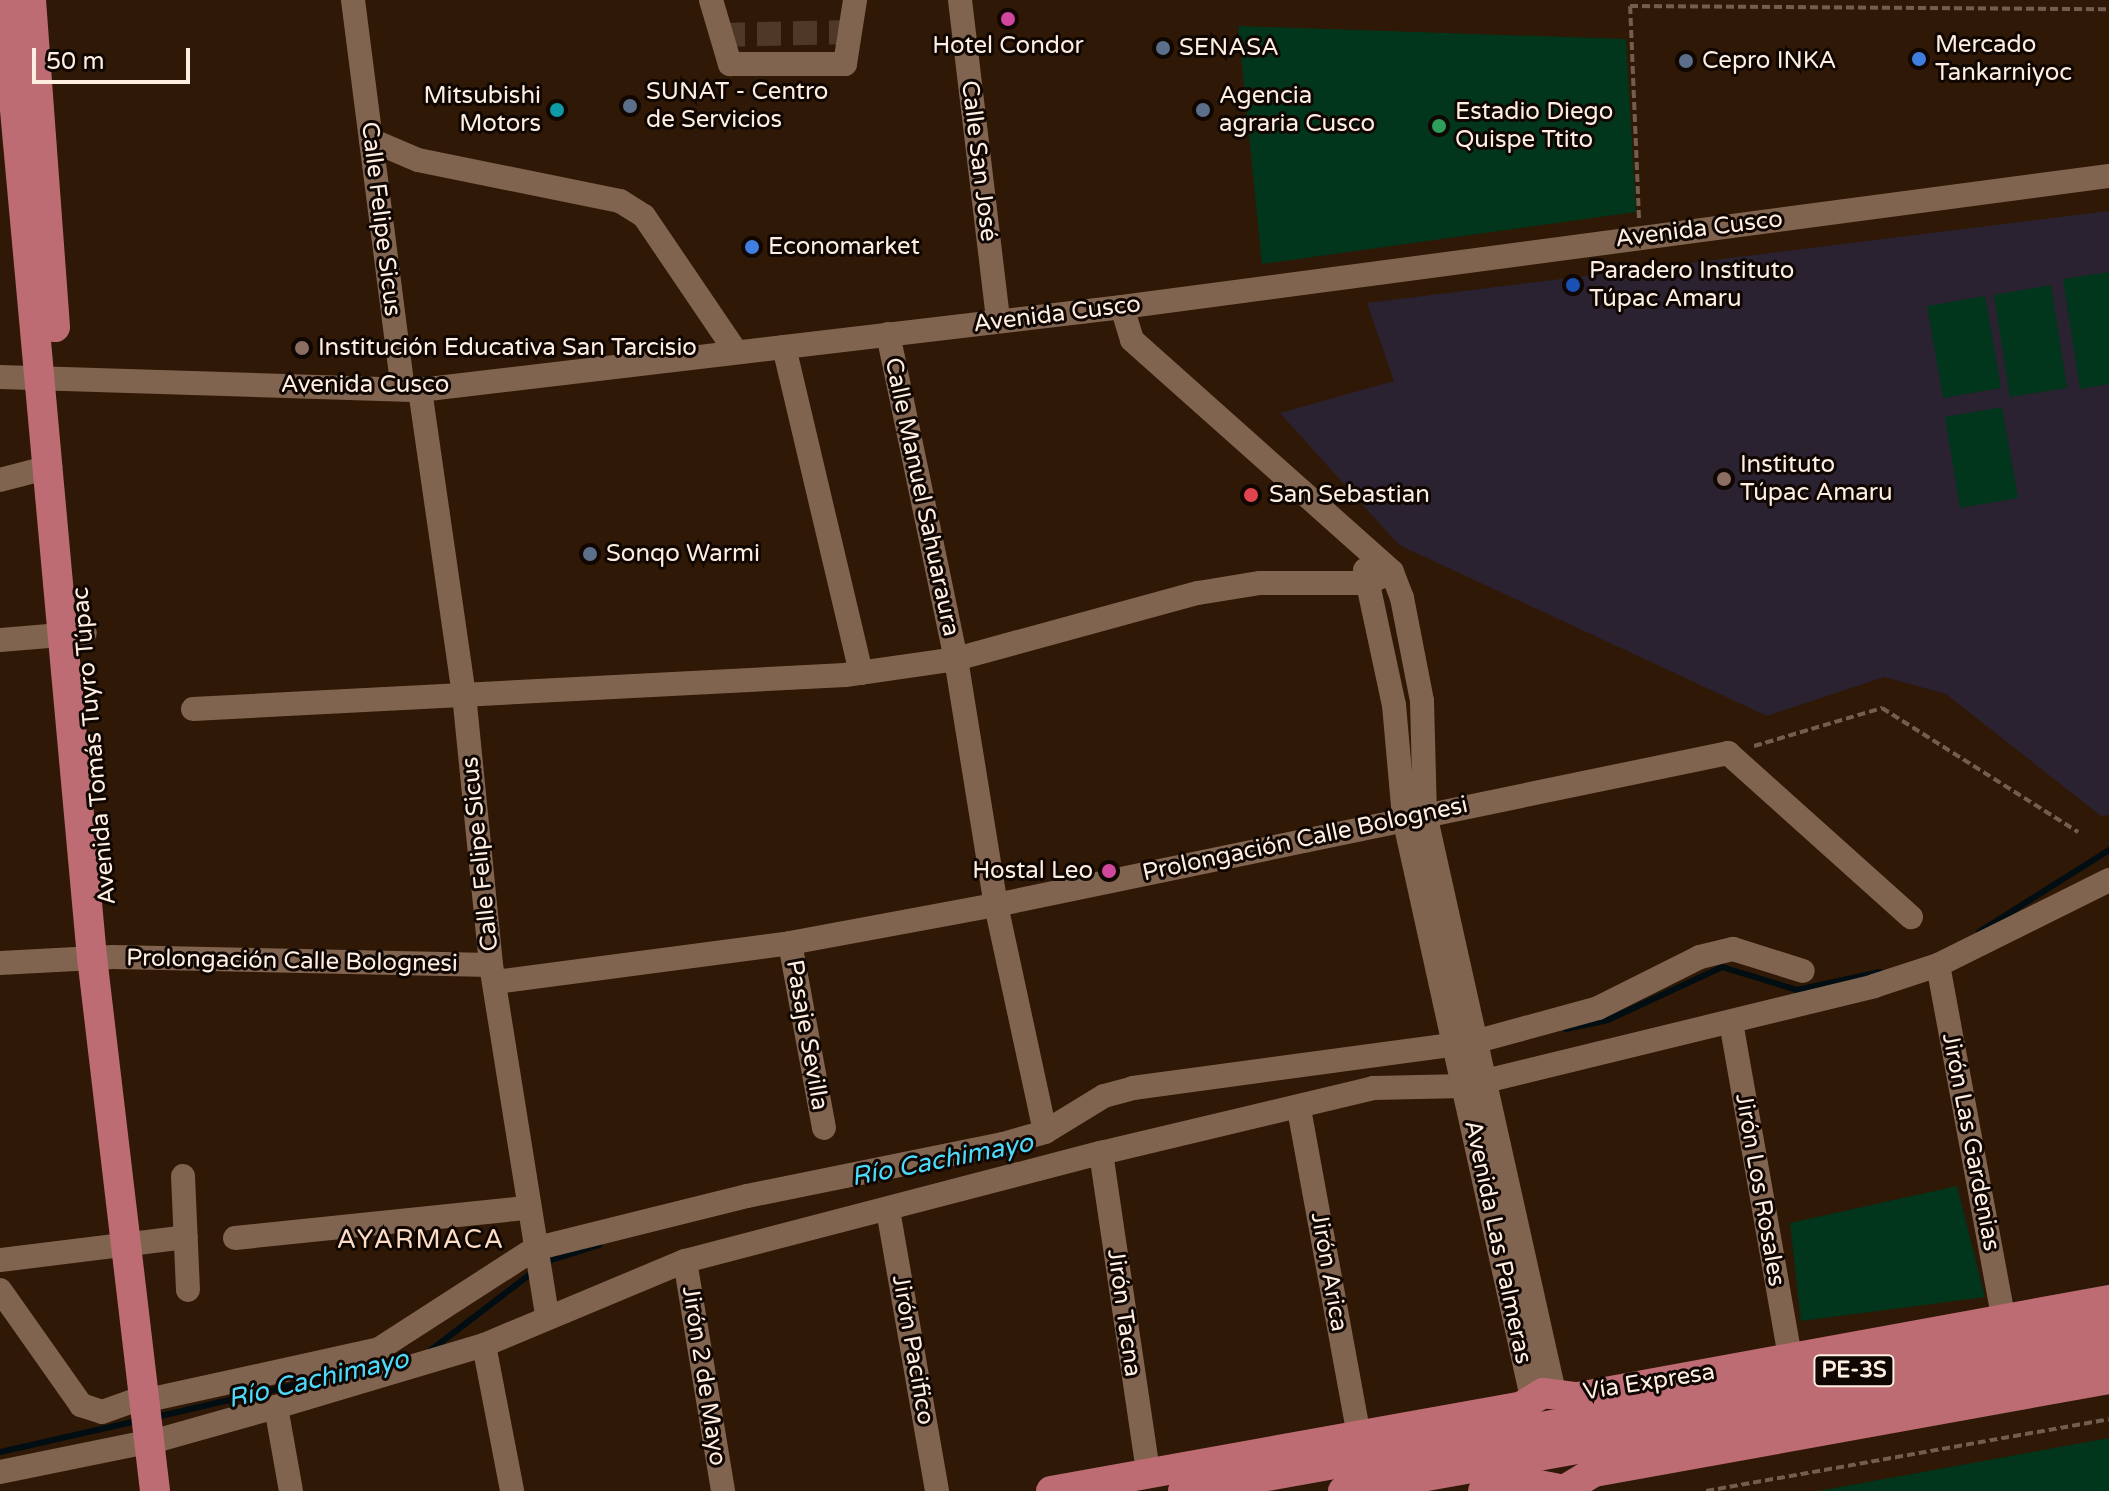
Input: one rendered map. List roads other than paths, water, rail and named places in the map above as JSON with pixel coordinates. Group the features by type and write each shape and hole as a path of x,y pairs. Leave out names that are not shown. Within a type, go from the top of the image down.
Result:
{"main road":[{"name":"Avenida Tomás Tuyro Túpac","path":"5,0 13,131 50,381 76,634 102,957 152,1419 155,1491"},
{"name":"Avenida Tomás Tuyro Túpac","path":"31,0 50,381 50,467 76,634"},
{"name":"Vía Expresa","path":"1343,1491 1790,1358 2109,1300"},
{"path":"1944,1370 2014,1318"},
{"name":"Vía Expresa","path":"1944,1370 2109,1325"},
{"name":"Vía Expresa","path":"1111,1480 1190,1490 1944,1370 2109,1354"},
{"path":"1944,1370 2035,1392"},
{"name":"Vía Expresa","path":"1051,1491 1359,1436 1553,1431 2035,1392 2109,1379"},
{"name":"Avenida Tomás Tuyro Túpac","path":"152,1419 172,1491"},
{"name":"Vía Expresa","path":"1483,1491 1553,1431"}],"street":[{"name":"Calle Felipe Sicus","path":"353,0 371,140 464,694 493,974 527,1208 547,1316"},
{"path":"711,0 730,64 845,64 855,0"},
{"name":"Calle San José","path":"960,0 998,321"},
{"path":"371,140 418,160 620,201 644,216 736,352"},
{"name":"Avenida Cusco","path":"0,377 50,381 411,389 1122,307 2109,176"},
{"path":"1122,307 1132,340 1392,572 1402,598 1422,701 1414,816"},
{"name":"Calle Manuel Sahuaraura","path":"888,334 956,659 996,905 1045,1132"},
{"path":"784,347 861,673"},
{"path":"0,480 50,467"},
{"path":"1360,544 1414,816"},
{"path":"193,709 861,673 956,659 1198,593 1260,583 1367,583 1392,572"},
{"path":"0,640 76,634"},
{"path":"1394,705 1422,701"},
{"name":"Prolongación Calle Bolognesi","path":"0,963 102,957 493,974 790,943 996,905 1728,753 1911,917"},
{"name":"Avenida Las Palmeras","path":"1414,816 1553,1431"},
{"path":"0,1290 81,1405 102,1412 152,1419 276,1407 484,1345 547,1316 685,1261 1101,1153 1299,1109 1470,1065 1731,1022 1938,965 2109,880"},
{"name":"Pasaje Sevilla","path":"790,943 824,1128"},
{"path":"0,1472 152,1419 379,1349 534,1249 747,1196 1045,1132 1104,1096 1133,1088 1402,1048 1470,1065 1598,1008 1700,957 1733,949 1803,971"},
{"name":"Jirón Las Gardenias","path":"1938,965 2014,1318"},
{"name":"Jirón Los Rosales","path":"1731,1022 1790,1358"},
{"name":"Jirón Arica","path":"1299,1109 1359,1436"},
{"name":"Jirón Tacna","path":"1101,1153 1148,1473"},
{"path":"183,1176 188,1290"},
{"path":"235,1238 527,1208"},
{"name":"Jirón Pacifico","path":"888,1210 937,1491"},
{"path":"0,1260 186,1237"},
{"name":"Jirón 2 de Mayo","path":"685,1261 723,1491"},
{"path":"484,1345 512,1491"},
{"path":"276,1407 291,1491"}],"waterway":[{"name":"Río Cachimayo","path":"1979,932 2109,850"},
{"name":"Río Cachimayo","path":"1566,1029 1608,1020 1722,967 1797,990 1880,972"},
{"name":"Río Cachimayo","path":"545,1262 599,1245"},
{"name":"Río Cachimayo","path":"431,1350 533,1272"},
{"name":"Río Cachimayo","path":"156,1417 359,1370"},
{"name":"Río Cachimayo","path":"0,1452 137,1421"}],"tunnel":[{"path":"721,35 849,32"}],"place":[{"name":"Hotel Condor","path":"1008,19"},
{"name":"SENASA","path":"1163,48"},
{"name":"Mercado Tankarniyoc","path":"1919,59"},
{"name":"Cepro INKA","path":"1686,61"},
{"name":"SUNAT - Centro de Servicios","path":"630,106"},
{"name":"Mitsubishi Motors","path":"557,110"},
{"name":"Agencia agraria Cusco","path":"1203,110"},
{"name":"Estadio Diego Quispe Ttito","path":"1439,126"},
{"name":"Economarket","path":"752,247"},
{"name":"Paradero Instituto Túpac Amaru","path":"1573,285"},
{"name":"Institución Educativa San Tarcisio","path":"302,348"},
{"name":"Instituto Túpac Amaru","path":"1724,479"},
{"name":"San Sebastian","path":"1251,495"},
{"name":"Sonqo Warmi","path":"590,554"},
{"name":"Hostal Leo","path":"1109,871"}],"district":[{"name":"AYARMACA","path":"421,1240"}]}
